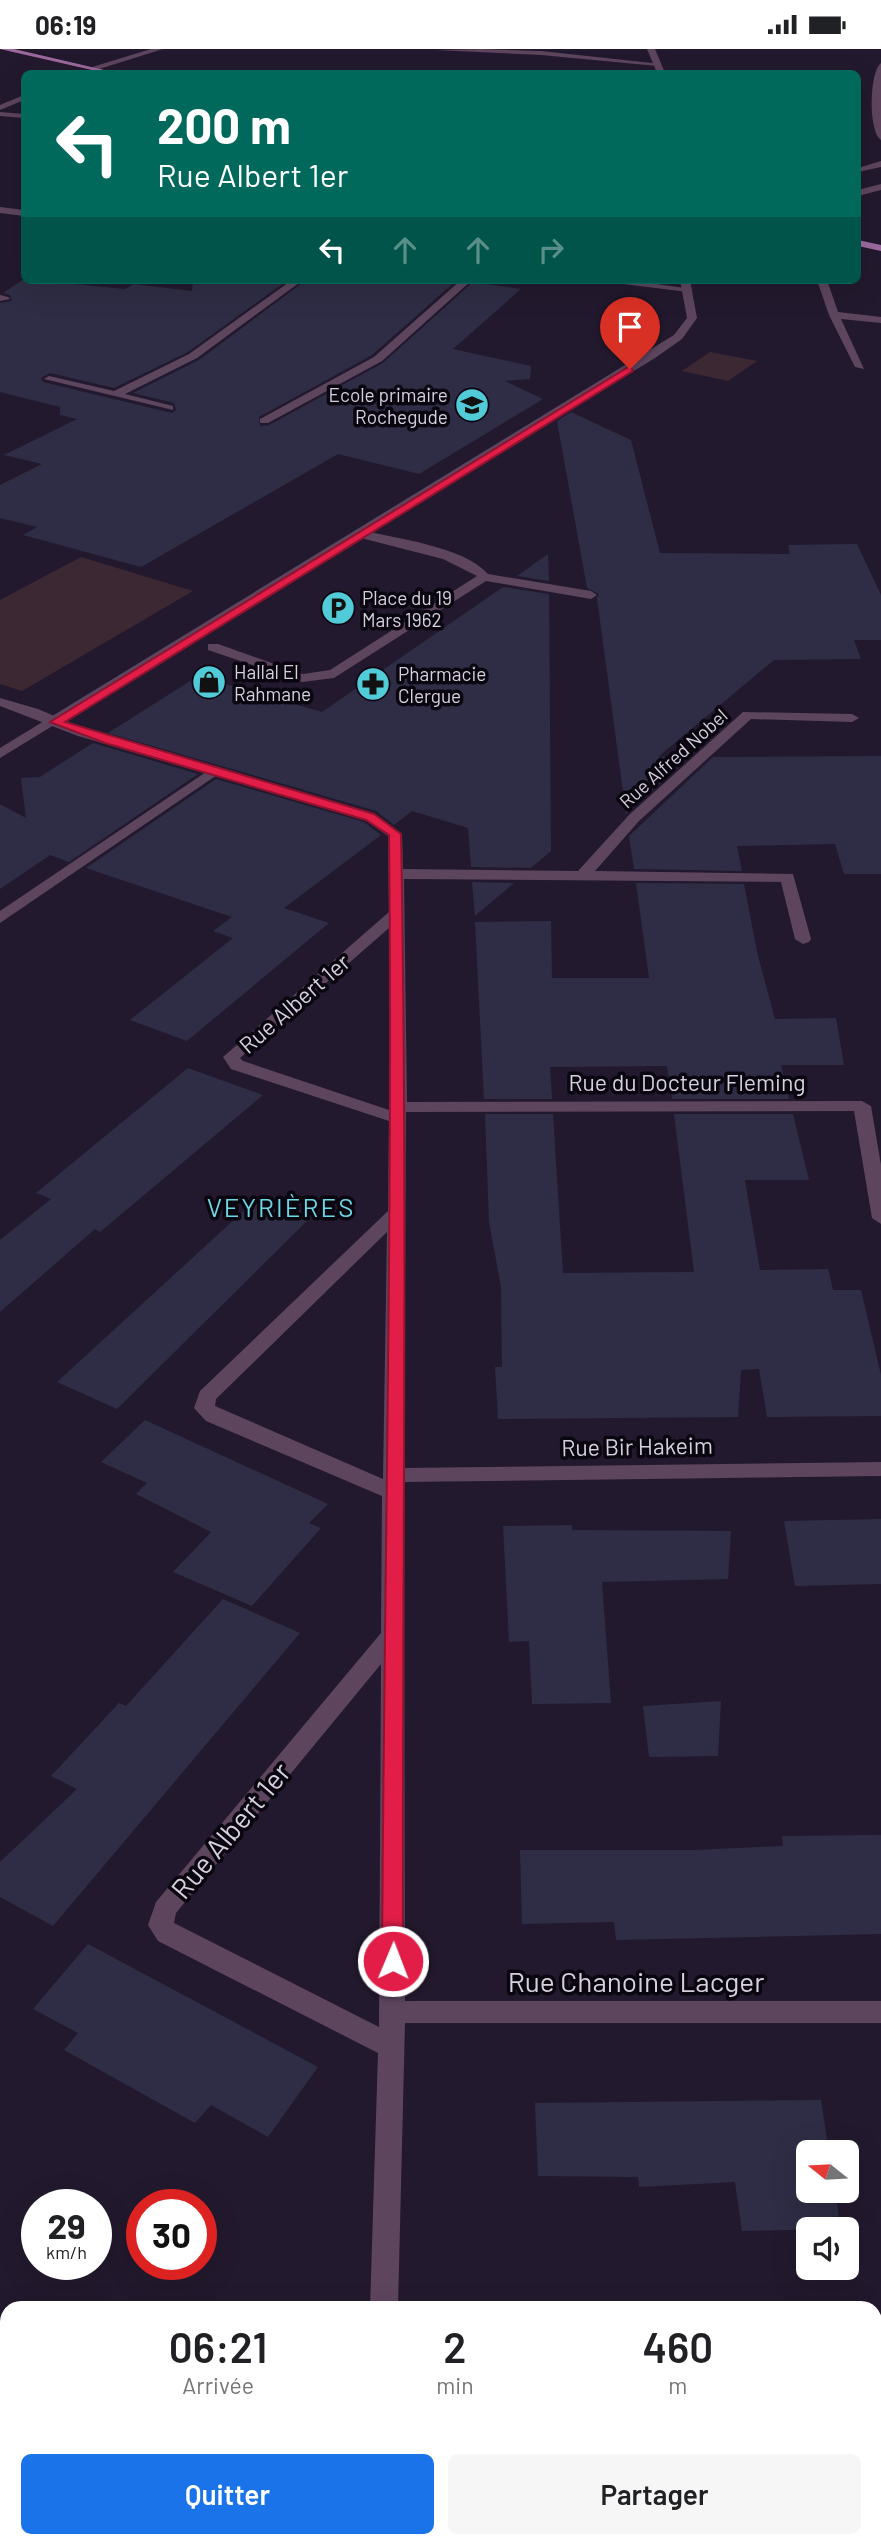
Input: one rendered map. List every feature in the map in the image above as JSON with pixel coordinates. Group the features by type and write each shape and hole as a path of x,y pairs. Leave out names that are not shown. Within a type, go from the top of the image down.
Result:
{"main road":[{"path":"4,49 92,70"},
{"path":"861,237 881,241"},
{"path":"861,244 881,249"}],"street":[{"path":"99,70 159,49"},
{"path":"651,49 660,70"},
{"path":"440,50 531,53 657,64"},
{"path":"881,65 876,76 876,130 881,138"},
{"path":"0,108 21,98"},
{"path":"0,114 21,116"},
{"path":"861,169 881,164"},
{"path":"861,192 881,187"},
{"path":"0,209 21,212"},
{"path":"116,395 193,356 292,284"},
{"path":"264,421 378,359 462,284"},
{"path":"0,754 651,356 678,337 692,318 686,285 668,284"},
{"path":"823,284 834,315 860,367"},
{"path":"834,315 881,320"},
{"path":"49,379 169,408"},
{"path":"361,534 461,560 481,570 484,577"},
{"path":"213,647 302,678 334,674 484,577 591,595"},
{"path":"0,702 212,772 370,817 395,834 399,1113 394,1484 392,2047 384,2301"},
{"name":"Rue Alfred Nobel","path":"583,875 634,818 748,715 852,718"},
{"path":"0,918 212,772"},
{"path":"396,874 788,877 803,939"},
{"name":"Rue Albert 1er","path":"398,912 231,1057 237,1065 399,1113"},
{"name":"Rue du Docteur Fleming","path":"399,1113 862,1107 881,1218"},
{"path":"394,1484 213,1416 204,1408 207,1396 397,1212"},
{"name":"Rue Bir Hakeim","path":"394,1484 881,1469"},
{"name":"Rue Albert 1er","path":"392,2047 167,1933 161,1925 165,1909 394,1633"},
{"name":"Rue Chanoine Lacger","path":"392,2012 881,2012"}],"shaded area":[{"path":"710,352 757,361 728,381 682,371"},
{"path":"81,557 193,591 22,691 0,684 0,600"}],"building":[{"path":"21,281 21,284 74,284 125,289 134,284 192,291 193,284 282,284 188,352 114,388 50,373 41,378 43,382 172,413 176,410 174,403 133,393 199,360 301,284 452,284 372,355 259,417 260,426 269,425 383,363 471,284 521,289 453,349 531,366 530,379 505,381 543,399 419,474 338,454 141,567 23,535 37,527 0,518 0,485 42,464 4,455 77,419 60,415 60,407 0,392 0,303 12,301 10,295 3,293"},
{"path":"571,412 631,440 660,553 790,554 788,545 857,544 881,595 881,640 854,640 861,659 774,660 658,757 689,757 626,814 597,598 599,594 587,588 557,421"},
{"path":"548,554 549,581 517,576"},
{"path":"503,587 549,594 551,851 531,868 471,867 468,828 412,811 394,825 376,811 108,733 198,676 322,712"},
{"path":"93,743 198,774 69,862 50,855 0,889 0,804 26,818 21,778 40,777"},
{"path":"881,756 881,874 844,874 835,844 737,846 742,871 634,869 629,836 713,757"},
{"path":"216,779 364,822 381,835 284,908 329,923 187,1041 130,1020 233,938 213,931 232,917 86,868"},
{"path":"472,882 514,883 475,916"},
{"path":"636,883 744,884 758,956 775,1019 836,1018 844,1065 781,1065 789,1099 672,1099 667,1066 550,1067 552,1099 484,1099 475,922 551,921 552,978 649,978"},
{"path":"188,1068 263,1095 100,1232 95,1229 0,1312 0,1240 51,1199 36,1193"},
{"path":"485,1114 553,1114 563,1273 694,1272 674,1114 793,1114 809,1180 745,1180 760,1270 828,1269 833,1290 861,1290 881,1375 881,1416 767,1417 759,1369 741,1370 738,1417 498,1419 495,1367 502,1367 501,1287 489,1222"},
{"path":"260,1196 312,1216 117,1409 57,1382"},
{"path":"145,1420 328,1504 309,1523 321,1528 252,1606 173,1572 211,1532 136,1494 147,1483 101,1462"},
{"path":"881,1519 881,1584 795,1586 784,1521"},
{"path":"572,1525 572,1530 731,1531 728,1579 602,1582 611,1703 532,1704 529,1641 509,1642 503,1526"},
{"path":"223,1599 300,1633 53,1926 0,1897 0,1862 77,1789 51,1776 119,1703 126,1706"},
{"path":"721,1701 718,1756 649,1757 643,1706"},
{"path":"881,1835 881,1934 616,1940 614,1922 522,1924 520,1850 695,1850 783,1846 782,1836"},
{"path":"88,1944 318,2067 268,2137 211,2105 195,2123 64,2050 78,2033 33,2009"},
{"path":"821,2100 827,2140 796,2140 796,2203 837,2203 839,2217 796,2217 796,2230 742,2231 735,2182 639,2187 638,2177 538,2176 535,2103"}],"place":[{"name":"Ecole primaire Rochegude","path":"472,405"},
{"name":"Place du 19 Mars 1962","path":"338,608"},
{"name":"Hallal El Rahmane","path":"209,682"},
{"name":"Pharmacie Clergue","path":"373,684"}],"district":[{"name":"VEYRIÈRES","path":"281,1206"}],"route":[{"path":"393,1961 394,1447 399,1132 398,896 395,834 370,817 109,741 56,722 156,658 630,369"}]}
